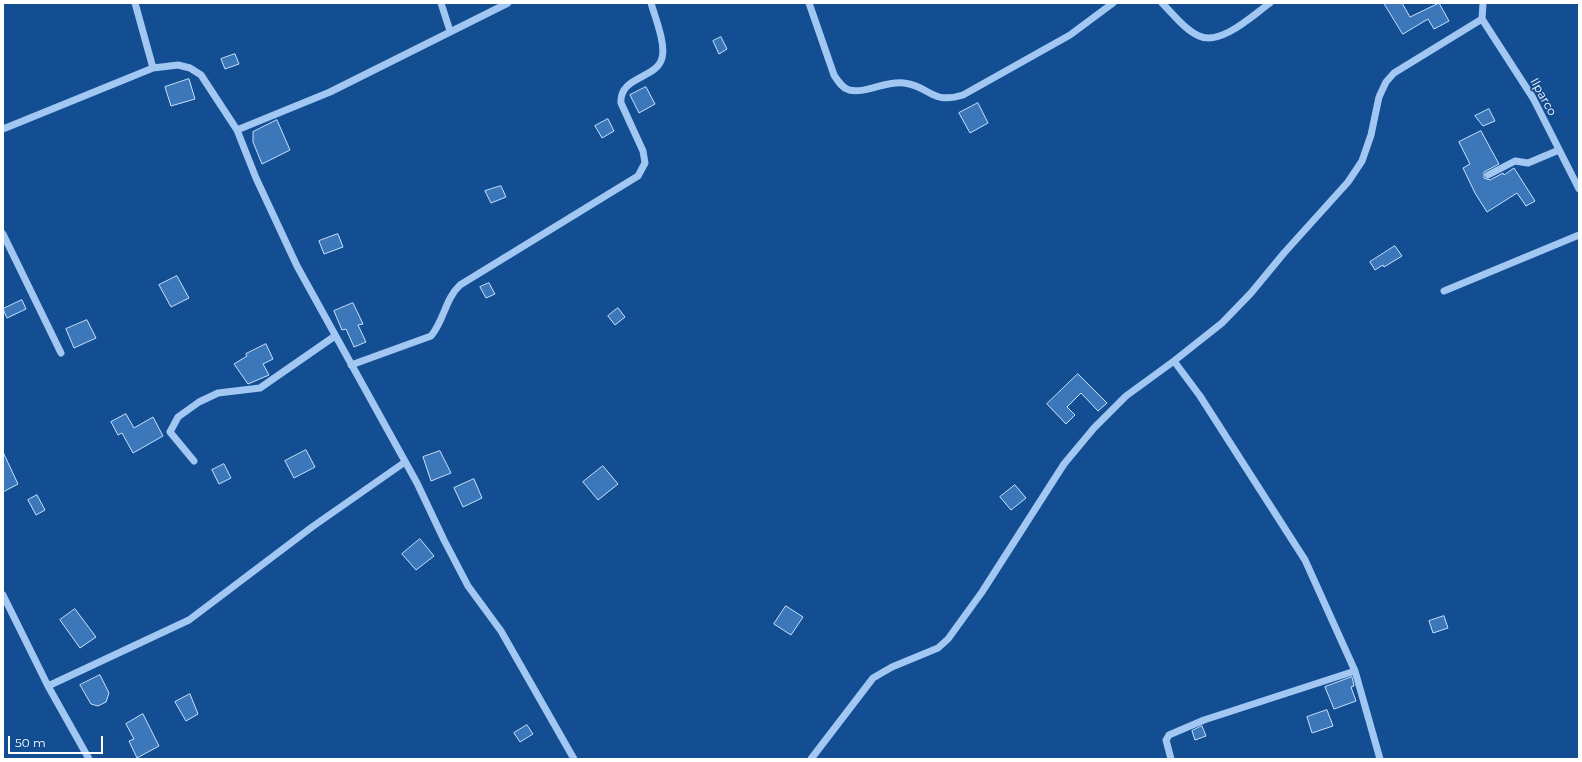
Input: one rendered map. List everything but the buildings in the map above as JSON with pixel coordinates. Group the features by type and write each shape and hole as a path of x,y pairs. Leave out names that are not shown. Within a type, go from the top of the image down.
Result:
{"street":[{"path":"135,3 153,68"},
{"path":"441,3 450,32"},
{"path":"237,130 330,92 508,3"},
{"path":"351,365 431,336 438,327 454,291 460,285 638,176 645,163 643,151 621,103 620,96 624,88 655,67 662,59 663,48 651,3"},
{"path":"809,3 834,75 840,85 848,90 857,91 896,82 905,83 934,96 951,99 963,95 1070,34 1113,3"},
{"path":"1162,3 1183,24 1199,36 1211,38 1235,29 1270,3"},
{"path":"811,759 873,678 892,667 938,648 948,639 982,592 1064,464 1094,428 1126,396 1222,323 1251,293 1284,253 1348,182 1362,161 1371,135 1379,97 1386,82 1394,73 1482,18 1483,3"},
{"name":"Ilparco","path":"1482,18 1533,98 1579,189"},
{"path":"3,129 153,68 178,64 190,68 201,75 237,130 256,178 297,266 405,462 468,586 501,631 574,759"},
{"path":"1488,175 1515,161 1528,163 1559,150"},
{"path":"3,234 61,353"},
{"path":"1444,291 1579,234"},
{"path":"194,461 170,432 178,417 199,402 218,393 260,388 335,336"},
{"path":"1174,361 1200,396 1305,560 1356,671 1380,759"},
{"path":"48,686 189,620 312,527 405,462"},
{"path":"3,595 48,686 89,759"},
{"path":"1171,759 1166,740 1169,735 1204,720 1356,671"}]}
